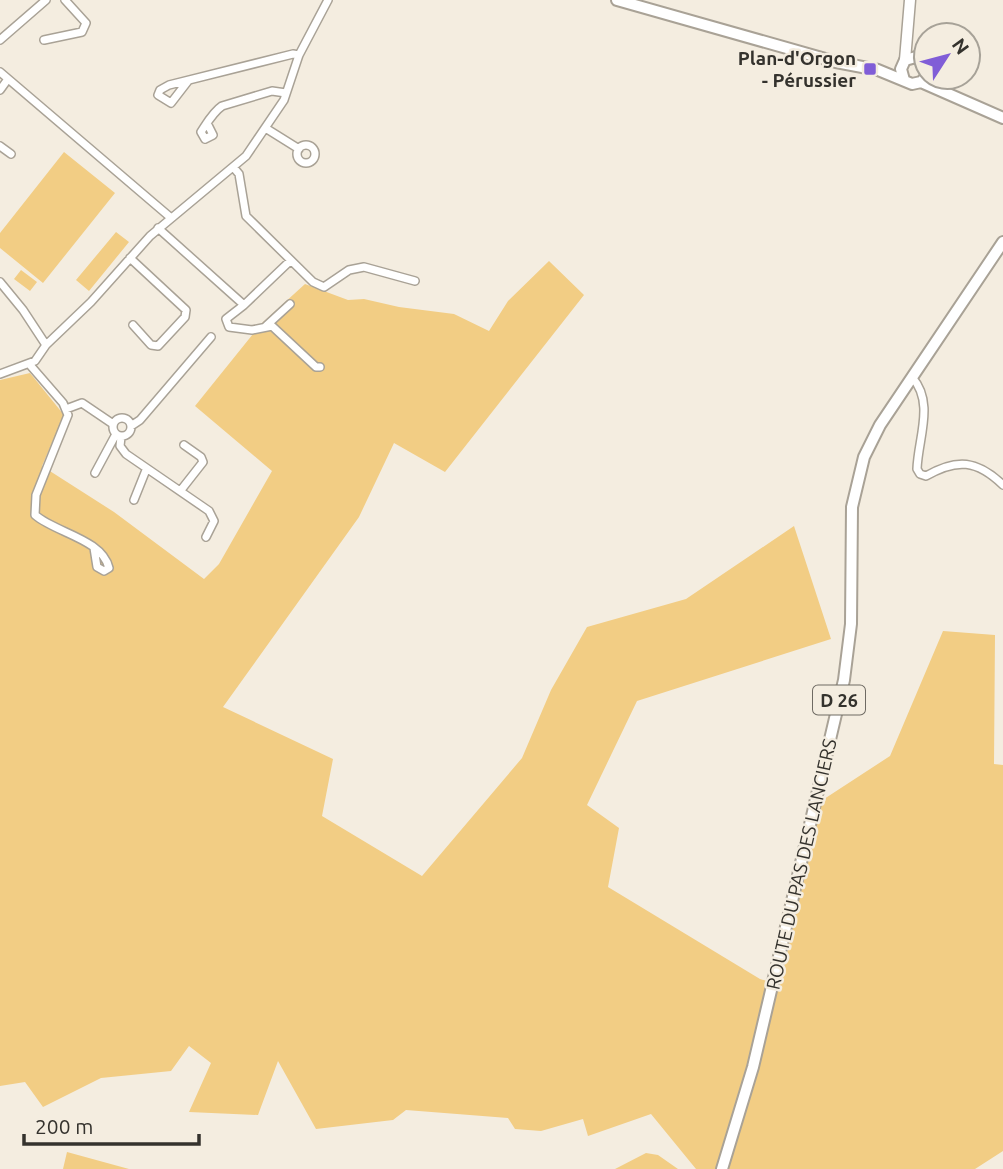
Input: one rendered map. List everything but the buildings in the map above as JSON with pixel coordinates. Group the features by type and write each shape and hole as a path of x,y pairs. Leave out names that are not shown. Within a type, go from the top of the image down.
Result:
{"main road":[{"path":"617,0 836,62 878,70 912,84"},
{"path":"904,80 903,63 910,0"},
{"path":"908,28 912,37"},
{"path":"878,70 912,62"},
{"path":"945,91 1003,118"},
{"name":"ROUTE DU PAS DES LANCIERS","path":"722,1169 753,1067 844,680 851,624 849,538 853,494 874,436 1003,242"}],"street":[{"path":"0,40 46,0"},
{"path":"44,40 82,32 86,28 86,23 65,0"},
{"path":"1,373 30,365 158,228 234,169 267,129 286,93 299,55 328,0"},
{"path":"188,81 280,57 299,55"},
{"path":"0,72 170,217"},
{"path":"0,90 8,79"},
{"path":"207,123 222,106 272,91 286,93"},
{"path":"267,129 299,149"},
{"path":"0,146 11,154"},
{"path":"234,169 239,174 246,216 313,282 324,287 349,270 363,267 415,281"},
{"path":"158,228 244,305"},
{"path":"130,258 186,310 185,317 158,346 151,345 133,325"},
{"path":"290,261 226,319 227,326 245,331 266,326 274,328 316,367 320,367"},
{"path":"0,282 46,345"},
{"path":"266,326 290,304"},
{"path":"95,473 118,435 129,433 131,426 140,420 211,337"},
{"path":"30,365 68,415 36,495 35,515 94,548"},
{"path":"912,377 919,385 924,400 925,417 917,469 920,474 926,476 941,468 968,461 991,473 1003,485"},
{"path":"66,409 82,403 113,424 122,450 146,470 156,473 212,514 214,521 206,537"},
{"path":"113,424 123,418 131,426"},
{"path":"181,490 203,462 201,457 184,445"},
{"path":"134,500 146,470"}],"shaded area":[{"path":"64,152 115,193 43,283 0,248 0,233"},
{"path":"116,232 129,242 89,291 76,280"},
{"path":"549,261 584,295 445,472 394,443 359,517 223,707 333,759 322,816 422,876 522,758 551,690 587,627 686,599 794,526 831,639 637,701 587,805 619,828 608,887 760,979 780,985 821,801 890,756 943,631 995,635 994,764 1003,765 1003,1151 975,1169 696,1169 651,1114 588,1136 583,1119 541,1131 515,1129 508,1118 406,1110 393,1120 316,1129 278,1061 258,1115 189,1112 211,1063 189,1046 171,1071 101,1078 43,1107 25,1082 0,1086 0,380 30,373 64,415 42,466 114,512 204,579 219,564 272,471 195,406 261,324 305,284 348,300 364,299 399,307 454,314 489,331 508,301"},
{"path":"21,270 37,282 30,291 14,279"},
{"path":"67,1152 129,1169 63,1169"},
{"path":"646,1153 658,1155 678,1169 615,1169"}],"place":[{"name":"Plan-d'Orgon - Pérussier","path":"870,69"}]}
